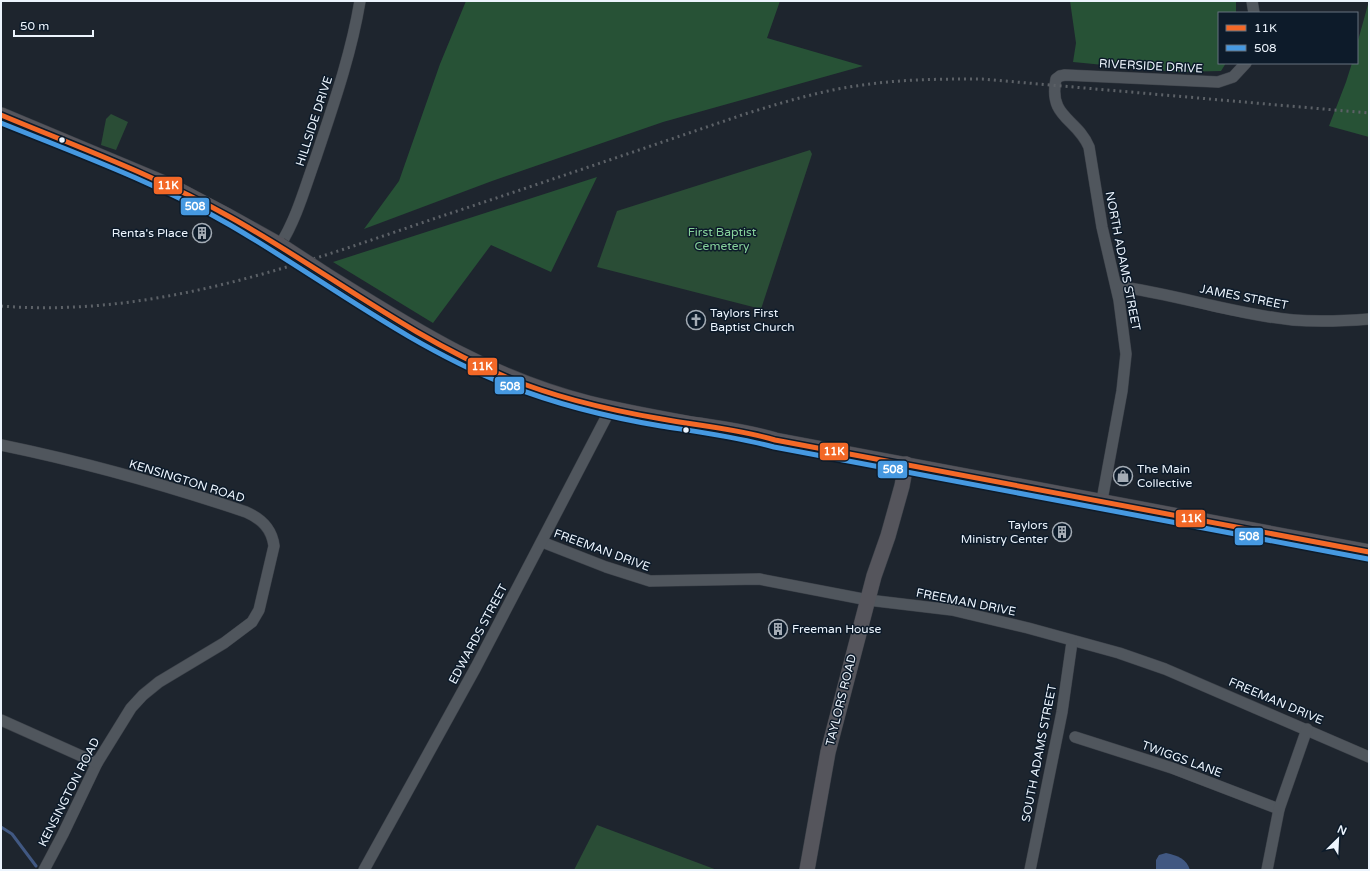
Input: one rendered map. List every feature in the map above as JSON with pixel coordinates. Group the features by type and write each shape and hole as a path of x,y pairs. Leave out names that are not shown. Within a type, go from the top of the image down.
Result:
{"street":[{"name":"HILLSIDE DRIVE","path":"280,245 297,213 332,110 352,44 360,1"},
{"path":"1252,1 1254,12"},
{"name":"RIVERSIDE DRIVE","path":"1054,85 1060,76 1065,75 1218,82 1232,77 1245,64"},
{"name":"NORTH ADAMS STREET","path":"1054,85 1057,107 1066,119 1084,135 1089,146 1102,227 1116,286 1126,354 1122,390 1102,500"},
{"path":"1,116 173,187 280,245 420,334 482,366 545,390 610,408 1102,500 1369,552"},
{"name":"JAMES STREET","path":"1116,286 1146,290 1292,320 1329,321 1369,319"},
{"name":"EDWARDS STREET","path":"364,870 476,667 610,408"},
{"name":"KENSINGTON ROAD","path":"1,445 40,453 169,487 246,512 262,521 272,536 273,553 262,589 259,610 252,622 224,643 160,682 143,695 120,723 44,870"},
{"name":"TAYLORS ROAD","path":"807,870 828,752 868,600 902,486 906,464"},
{"name":"FREEMAN DRIVE","path":"542,542 606,567 650,581 759,579 868,600 952,610 1028,628 1072,642 1119,653 1165,669 1369,757"},
{"name":"SOUTH ADAMS STREET","path":"1030,870 1062,712 1072,642"},
{"path":"1,720 98,763"},
{"path":"1267,870 1279,809 1307,729"},
{"name":"TWIGGS LANE","path":"1074,737 1172,768 1279,809"}],"green space":[{"path":"466,1 780,1 767,38 863,66 663,122 492,181 364,229 399,181 440,64"},
{"path":"1070,1 1236,1 1236,12 1218,12 1218,64 1225,64 1221,71 1176,72 1073,62 1076,43"},
{"path":"1369,1 1369,137 1329,126 1352,64 1358,64 1358,40"},
{"path":"111,114 128,122 116,150 101,145 106,119"},
{"name":"First Baptist Cemetery","path":"810,150 812,154 761,309 597,267 617,211"},
{"path":"597,177 551,272 491,245 433,323 333,262"},
{"path":"597,825 717,870 574,870"}],"water":[{"path":"1166,853 1184,860 1190,870 1156,870 1156,860 1159,855"}],"waterway":[{"path":"1,827 12,834 36,866"}],"railway":[{"path":"1,306 57,308 113,304 168,296 222,284 330,254 745,114 818,93 848,87 908,80 982,79 1369,113"}],"transit line":[{"name":"11K","path":"1,115 146,175 202,202 265,237 366,301 435,342 506,377 544,391 603,407 642,415 733,430 775,440 1369,552"},
{"name":"508","path":"1,123 146,182 202,210 264,245 365,310 433,350 505,384 543,398 602,414 641,422 760,443 774,447 1368,559"}],"place":[{"name":"Renta's Place","path":"202,233"},
{"name":"Taylors First Baptist Church","path":"696,320"},
{"name":"The Main Collective","path":"1123,476"},
{"name":"Taylors Ministry Center","path":"1062,532"},
{"name":"Freeman House","path":"778,629"}]}
